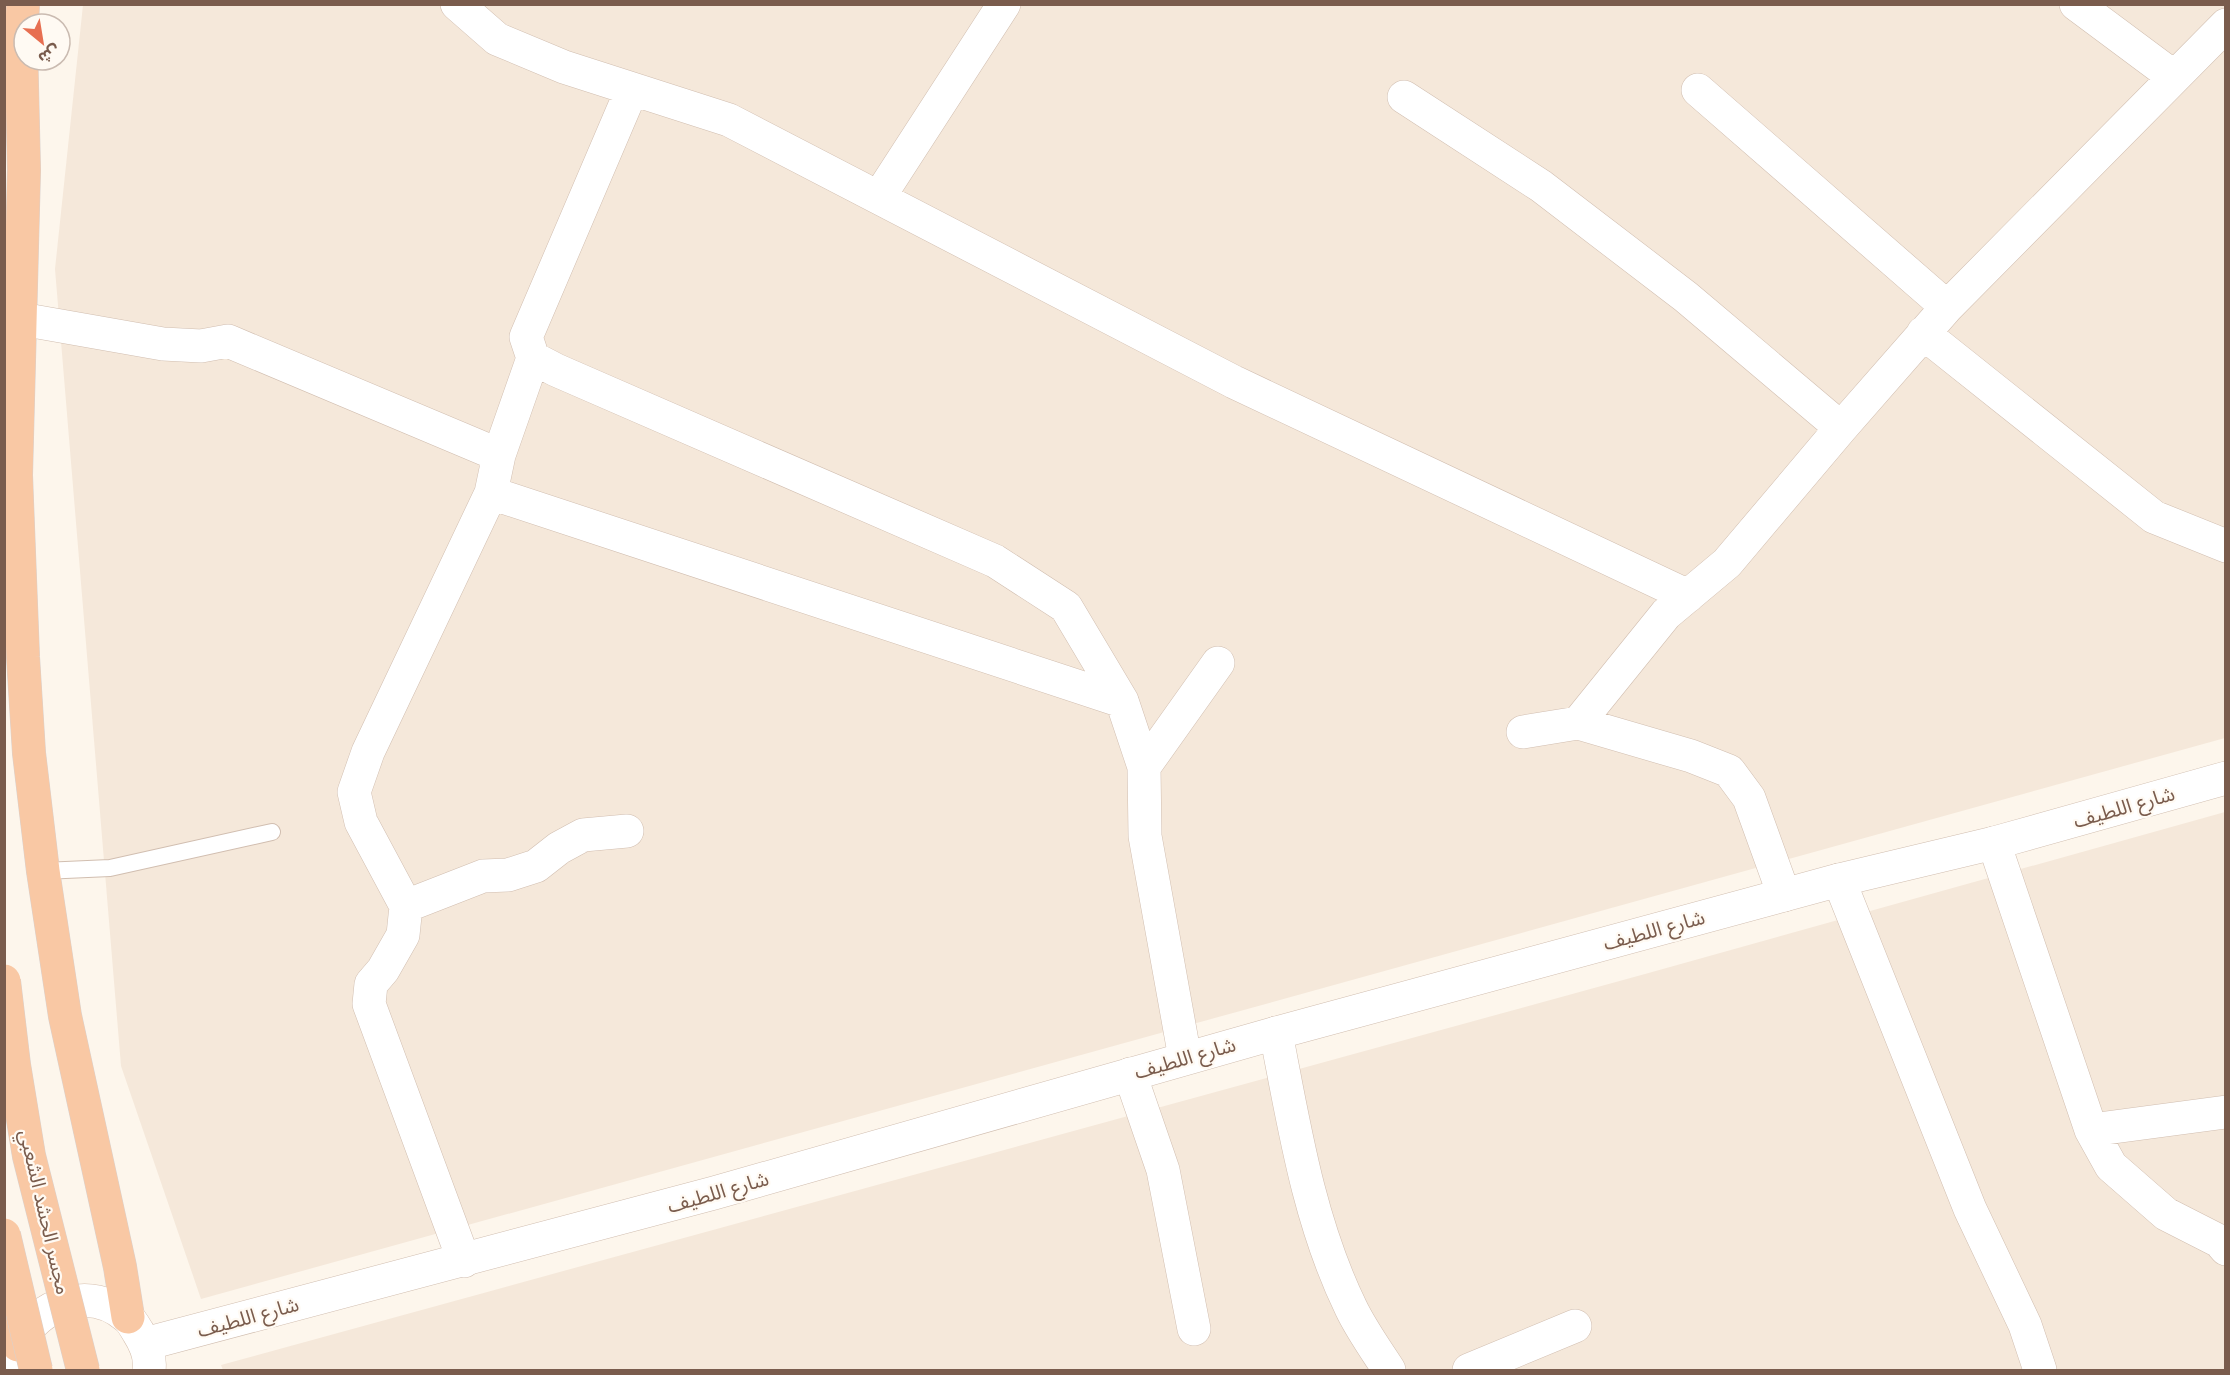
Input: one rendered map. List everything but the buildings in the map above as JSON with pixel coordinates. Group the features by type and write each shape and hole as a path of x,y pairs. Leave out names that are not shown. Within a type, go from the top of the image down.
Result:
{"highway":[{"path":"23,4 21,319 16,475 29,753 43,871 65,1016 120,1267 128,1317"},
{"name":"مجسر الحشد الشعبي","path":"4,981 14,1065 29,1156 83,1371"},
{"path":"4,1234 18,1351"}],"street":[{"path":"457,4 497,39 564,67 729,120 1234,382 1688,596"},
{"path":"879,197 1004,4"},
{"path":"2076,4 2174,77"},
{"path":"1578,723 1666,614 1727,563 1947,307 2226,25"},
{"path":"464,1261 369,1004 371,984 383,970 403,935 406,906 361,822 354,792 368,752 491,493 499,455 533,358 526,337 632,89"},
{"path":"1698,90 1947,307"},
{"path":"1404,97 1550,193 1686,297 1841,428"},
{"path":"21,319 163,344 201,346 228,341 499,455"},
{"path":"1923,333 2154,518 2226,546"},
{"path":"533,358 995,561 1066,607 1122,701 1144,767 1145,836 1185,1058"},
{"path":"491,493 1122,701"},
{"path":"1144,767 1218,663"},
{"path":"1523,732 1578,723 1691,756 1730,771 1749,798 1784,895"},
{"name":"شارع اللطيف","path":"147,1357 464,1261 725,1190 1185,1058 1839,880 1994,843 2226,778"},
{"path":"406,906 483,876 508,875 536,866 559,848 583,835 627,831"},
{"path":"1994,843 2091,1130 2111,1166 2166,1214 2219,1240 2226,1249"},
{"path":"1839,880 1970,1209 2025,1325 2040,1371"},
{"path":"1276,1033 1303,1168 1324,1240 1351,1308 1389,1371"},
{"path":"1130,1074 1163,1170 1194,1329"},
{"path":"2091,1130 2226,1112"},
{"path":"18,1351 32,1322 53,1306 79,1300 105,1304 128,1317 147,1357"},
{"path":"1468,1371 1575,1326"}],"lane":[{"path":"43,871 110,868 272,832"}],"shaded area":[{"path":"83,5 2225,5 2225,738 201,1299 121,1066 55,269"},
{"path":"2225,812 2225,1370 223,1370 221,1365 1645,974"}]}
